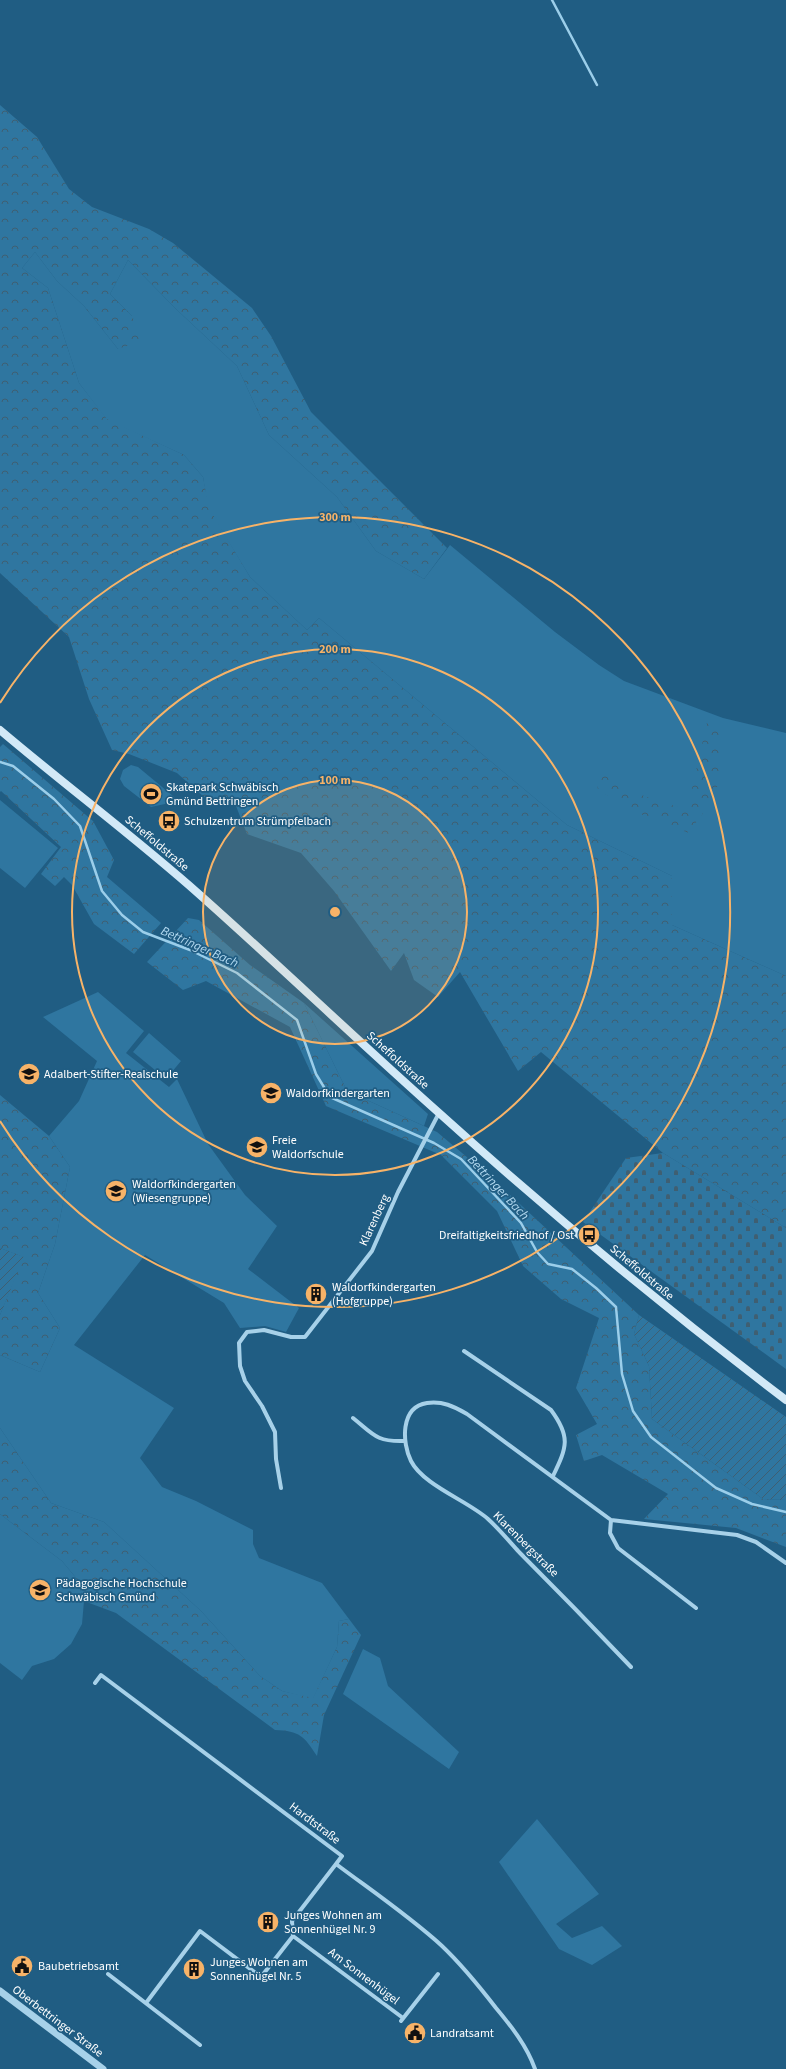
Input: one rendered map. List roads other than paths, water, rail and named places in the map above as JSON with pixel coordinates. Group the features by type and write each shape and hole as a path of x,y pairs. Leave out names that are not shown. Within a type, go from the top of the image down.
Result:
{"main road":[{"name":"Scheffoldstraße","path":"0,730 112,820 199,894 439,1113 648,1294 786,1400"}],"street":[{"name":"Klarenberg","path":"281,1488 276,1459 275,1432 262,1406 245,1381 240,1366 239,1343 247,1332 264,1330 291,1337 305,1336 372,1251 398,1192 439,1113"},
{"path":"464,1351 551,1410 560,1422 566,1436 564,1453 553,1476"},
{"name":"Klarenbergstraße","path":"611,1520 553,1476 450,1404 437,1402 423,1404 413,1411 406,1422 404,1441 412,1462 430,1480 487,1518 582,1614 631,1667"},
{"path":"353,1418 378,1438 386,1442 404,1441"},
{"path":"696,1608 618,1548 610,1533 611,1520 737,1535 756,1542 786,1563"},
{"name":"Hardtstraße","path":"95,1683 101,1675 342,1856 336,1864 397,1909 437,1943 473,1978 511,2026 531,2058 535,2069"},
{"path":"146,2003 200,1931 261,1977 293,1936 292,1921 336,1864"},
{"name":"Am Sonnenhügel","path":"293,1936 402,2019 438,1974"},
{"path":"108,1974 200,2045"},
{"name":"Oberbettringer Straße","path":"0,1991 103,2069"}],"waterway":[{"path":"552,0 597,85"},
{"name":"Bettringer Bach","path":"0,762 13,766 54,799 80,826 102,891 122,915 143,932 190,950 237,973 297,1020 316,1074 330,1097 434,1143 461,1159 521,1223 537,1252 548,1264 572,1269 596,1288 616,1307 622,1374 633,1411 651,1437 716,1488 752,1504 786,1512"}],"place":[{"name":"Skatepark Schwäbisch Gmünd Bettringen","path":"151,794"},
{"name":"Schulzentrum Strümpfelbach","path":"169,821"},
{"name":"Adalbert-Stifter-Realschule","path":"29,1074"},
{"name":"Waldorfkindergarten","path":"271,1093"},
{"name":"Freie Waldorfschule","path":"257,1147"},
{"name":"Waldorfkindergarten (Wiesengruppe)","path":"116,1191"},
{"name":"Dreifaltigkeitsfriedhof / Ost","path":"589,1235"},
{"name":"Waldorfkindergarten (Hofgruppe)","path":"316,1294"},
{"name":"Pädagogische Hochschule Schwäbisch Gmünd","path":"40,1590"},
{"name":"Junges Wohnen am Sonnenhügel Nr. 9","path":"268,1922"},
{"name":"Baubetriebsamt","path":"22,1966"},
{"name":"Junges Wohnen am Sonnenhügel Nr. 5","path":"194,1969"},
{"name":"Landratsamt","path":"415,2033"}]}
